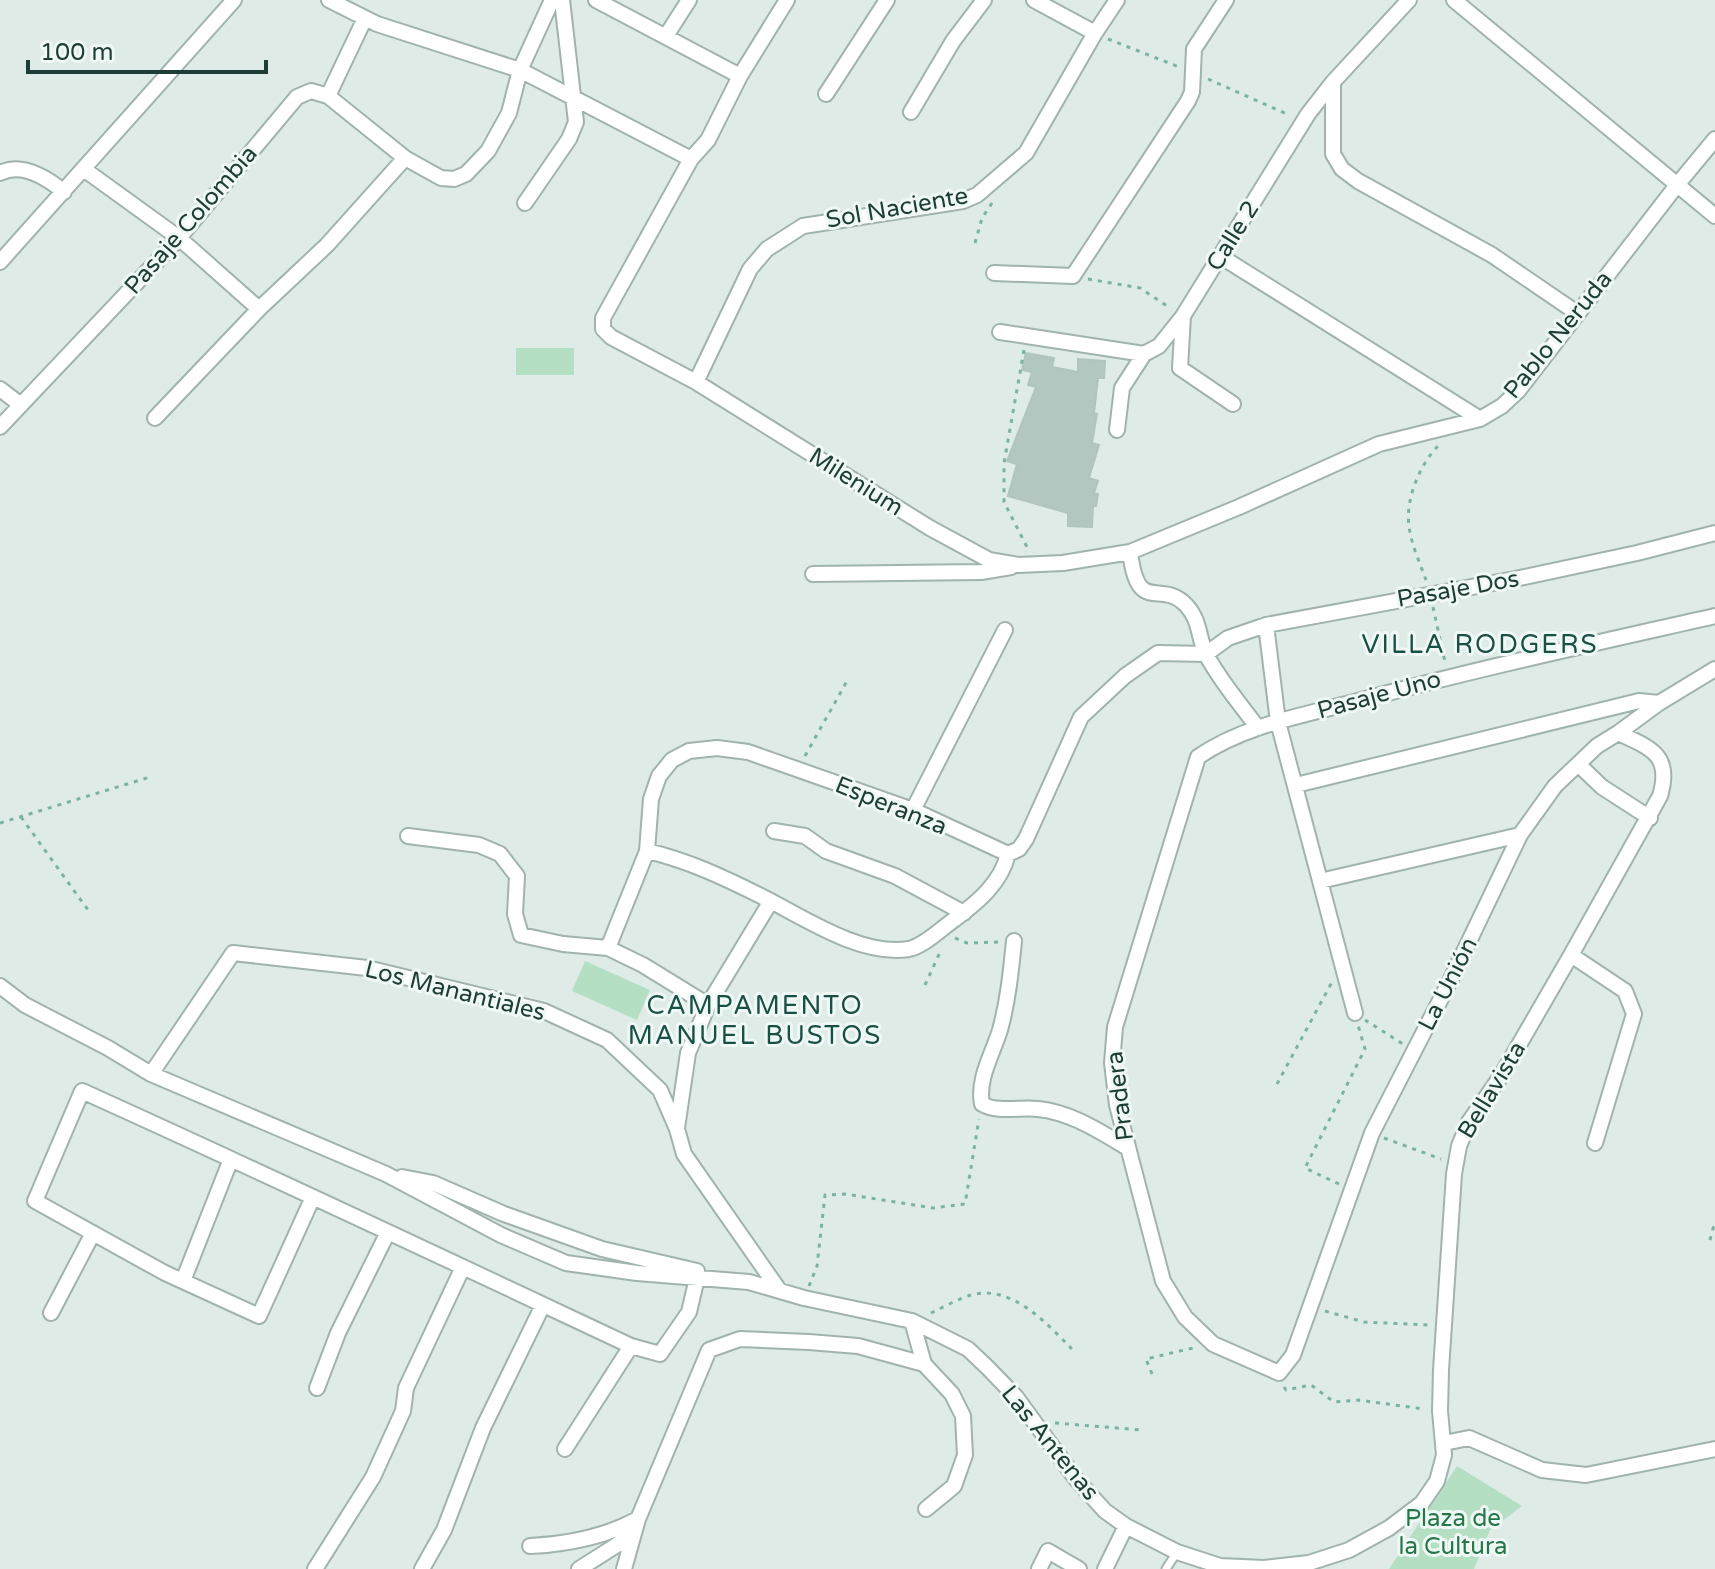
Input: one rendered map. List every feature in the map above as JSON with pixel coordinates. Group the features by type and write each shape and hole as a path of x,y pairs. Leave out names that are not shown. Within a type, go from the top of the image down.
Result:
{"street":[{"path":"0,262 234,0"},
{"path":"329,0 377,24 520,70 691,159 708,140 740,76 787,0"},
{"path":"365,18 328,96 405,158 441,178 454,179 466,174 488,151 509,113 520,70 552,0"},
{"path":"525,203 569,139 576,122 562,0"},
{"path":"596,0 740,76"},
{"path":"666,36 689,0"},
{"path":"826,94 887,0"},
{"path":"911,112 953,41 984,0"},
{"path":"1034,0 1095,33"},
{"name":"Sol Naciente","path":"696,382 750,269 767,249 803,226 963,201 977,195 1026,153 1117,0"},
{"path":"994,273 1073,276 1188,101 1194,49 1226,0"},
{"name":"Calle 2","path":"1117,430 1122,388 1144,354 1159,346 1183,316 1308,114 1333,82 1409,0"},
{"path":"1455,0 1715,216"},
{"path":"1333,82 1333,154 1342,169 1358,181 1492,255 1577,313"},
{"name":"Pasaje Colombia","path":"0,427 179,238 297,97 311,91 328,96"},
{"name":"Pablo Neruda","path":"1130,552 1379,444 1480,419 1502,406 1518,391 1715,139"},
{"path":"155,418 259,309 327,245 405,158"},
{"name":"Milenium","path":"691,159 603,318 603,329 611,337 696,382 930,528 989,560 1019,565 1063,563 1130,552"},
{"path":"0,173 8,169 28,171 50,180 64,192"},
{"path":"85,170 179,238 259,309"},
{"path":"1220,256 1480,419"},
{"path":"1183,316 1180,368 1233,404"},
{"path":"1000,332 1144,354"},
{"path":"0,389 21,405"},
{"name":"Pasaje Dos","path":"1206,654 1228,638 1266,625 1591,563 1715,533"},
{"path":"1130,552 1133,575 1145,591 1183,602 1196,617 1206,654 1258,728"},
{"path":"813,574 981,572 1019,565"},
{"name":"Pasaje Uno","path":"1278,722 1449,677 1715,616"},
{"path":"1266,625 1278,722 1355,1013"},
{"path":"913,810 1005,630"},
{"path":"647,851 675,857 814,924 881,951 913,948 985,896 1005,866 1008,854 1019,849 1026,839 1081,717 1125,676 1158,653 1206,654"},
{"name":"La Unión","path":"1279,1373 1293,1355 1372,1133 1520,835 1555,786 1597,746 1715,669"},
{"path":"1296,785 1639,701 1659,703"},
{"name":"Pradera","path":"1278,722 1258,728 1198,757 1115,1027 1112,1063 1126,1147 1163,1281 1185,1317 1213,1344 1279,1373"},
{"name":"Bellavista","path":"1444,1443 1440,1411 1444,1327 1459,1146 1469,1122 1501,1076 1650,818 1664,782 1660,757 1618,733"},
{"name":"Esperanza","path":"608,948 647,851 651,799 659,776 672,760 689,751 717,748 748,752 913,810 1008,854"},
{"path":"1578,764 1602,787 1650,818"},
{"path":"774,831 805,836 826,851 895,876 964,913"},
{"path":"1320,881 1520,835"},
{"path":"408,836 479,845 500,854 517,876 515,914 521,935 563,944 608,948 643,965 708,1005"},
{"path":"677,1129 688,1053 708,1005 771,901"},
{"path":"1014,941 1008,991 1000,1030 986,1069 982,1104 992,1108 1040,1109 1070,1117 1126,1147"},
{"name":"Los Manantiales","path":"151,1074 233,953 367,968 544,1011 607,1040 660,1090 684,1154 779,1290"},
{"path":"1571,955 1625,991 1634,1014 1595,1143"},
{"name":"Las Antenas","path":"0,986 25,1005 151,1074 386,1174 501,1235 566,1263 749,1282"},
{"path":"313,1197 259,1316 183,1281 35,1201 82,1091 313,1197 631,1346 660,1354 689,1312 697,1278"},
{"path":"183,1281 231,1159"},
{"name":"Las Antenas","path":"386,1174 433,1183 504,1214 602,1249 912,1321 968,1349 1016,1397 1076,1479 1105,1511 1126,1526 1177,1552 1220,1566 1291,1567 1349,1550 1389,1528 1422,1503 1437,1481 1444,1443"},
{"path":"317,1388 338,1333 388,1232"},
{"path":"51,1313 93,1233"},
{"path":"315,1569 373,1477 403,1411 406,1388 463,1267"},
{"path":"422,1569 444,1530 483,1428 543,1305"},
{"path":"912,1321 924,1364 952,1394 963,1416 965,1455 954,1486 926,1509"},
{"path":"624,1569 638,1519 709,1350 740,1339 809,1342 858,1346 924,1364"},
{"path":"565,1449 631,1346"},
{"path":"1444,1443 1469,1438 1542,1470 1586,1475 1715,1449"},
{"path":"530,1546 555,1545 613,1532 638,1519"},
{"path":"579,1569 620,1543 638,1519"},
{"path":"1105,1569 1126,1526"},
{"path":"1039,1569 1048,1551 1079,1569"}],"lane":[{"path":"1166,1569 1177,1552"}],"path":[{"path":"1073,276 1140,288 1183,316"},
{"path":"1026,335 1004,463 1004,502 1035,564"},
{"path":"1443,440 1427,457 1412,498 1408,525 1430,593 1449,677"},
{"path":"798,770 847,681"},
{"path":"0,823 150,777"},
{"path":"21,817 88,910"},
{"path":"948,934 967,943 1014,941"},
{"path":"1277,1084 1342,964"},
{"path":"1355,1013 1414,1051"},
{"path":"1352,1190 1305,1168 1365,1049 1355,1013"},
{"path":"804,1298 817,1266 825,1195 845,1194 933,1208 965,1204 982,1104"},
{"path":"1372,1133 1456,1165"},
{"path":"1710,1240 1715,1221"},
{"path":"912,1321 972,1295 996,1293 1036,1313 1072,1349"},
{"path":"1311,1307 1364,1322 1444,1327"},
{"path":"1152,1374 1146,1359 1213,1344"},
{"path":"1279,1373 1286,1390 1311,1385 1334,1402 1358,1400 1440,1411"},
{"path":"1033,1422 1142,1430"}],"green space":[{"path":"516,348 574,348 574,375 516,375"},
{"path":"585,961 650,990 637,1020 572,991"},
{"name":"Plaza de la Cultura","path":"1457,1466 1522,1506 1490,1530 1474,1569 1389,1569"}],"building":[{"path":"1026,353 1054,358 1052,367 1078,372 1078,359 1105,361 1104,378 1098,378 1094,413 1097,414 1092,443 1099,445 1089,478 1098,481 1094,493 1098,494 1096,506 1093,506 1092,527 1068,526 1068,513 1008,496 1017,464 1007,461 1036,387 1028,385 1032,372 1022,370"}],"district":[{"name":"VILLA RODGERS","path":"1480,644"},
{"name":"CAMPAMENTO MANUEL BUSTOS","path":"755,1020"}]}
